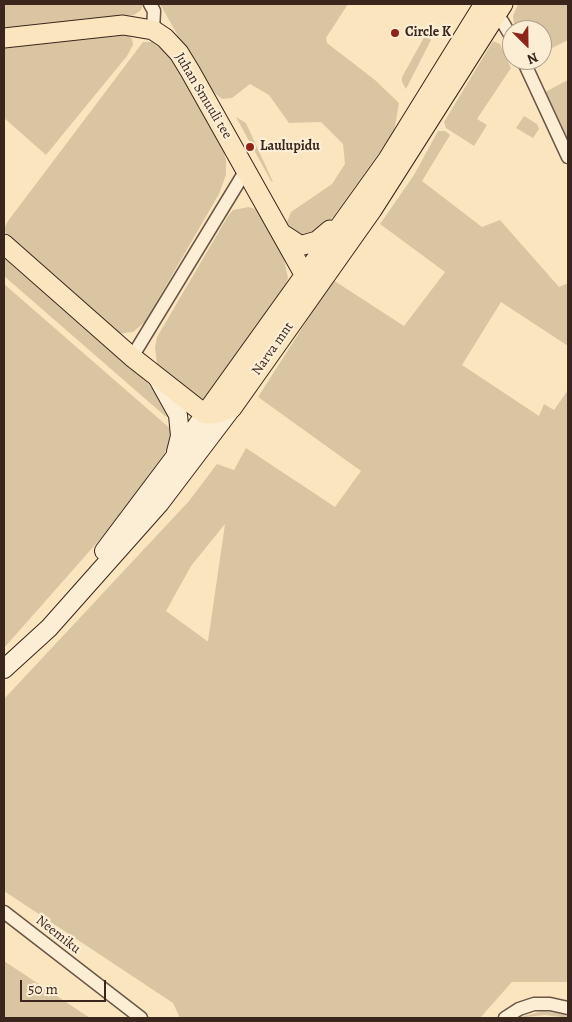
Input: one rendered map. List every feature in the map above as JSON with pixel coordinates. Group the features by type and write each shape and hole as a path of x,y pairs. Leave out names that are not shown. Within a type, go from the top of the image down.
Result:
{"main road":[{"name":"Narva mnt","path":"5,667 98,558 174,458 388,159 491,8"},
{"name":"Narva mnt","path":"5,667 49,628 160,503 232,408 372,210 491,8"},
{"name":"Juhan Smuuli tee","path":"4,38 123,25 153,30 165,38 179,53 304,274"},
{"path":"280,232 298,244 309,244 324,236 352,208"},
{"path":"4,244 132,357 205,414 215,414 232,408"},
{"path":"298,314 304,298 304,274"},
{"path":"158,378 178,415 180,436 174,458"}],"street":[{"path":"150,4 154,11 153,30"},
{"path":"491,8 502,21"},
{"path":"528,70 568,157"},
{"path":"132,357 246,170"},
{"name":"Neemiku","path":"4,912 141,1018"},
{"path":"505,1018 534,1004 550,1004 568,1008"}],"shaded area":[{"path":"4,4 143,4 141,10 134,15 4,32"},
{"path":"160,4 348,4 326,38 327,43 375,80 399,103 394,132 333,217 316,232 302,237 294,233 287,222 291,212 332,184 345,164 343,144 321,122 289,123 269,95 250,84 232,98 222,99 212,91 195,66"},
{"path":"518,4 568,4 568,40 552,48 552,20 514,20 513,16"},
{"path":"426,34 431,40 406,89 402,82 402,77"},
{"path":"121,35 129,36 132,39 133,45 127,56 46,155 4,118 4,48"},
{"path":"493,41 500,44 502,48 502,70 510,70 477,119 487,125 474,146 446,128 444,122"},
{"path":"143,42 152,42 176,60 222,146 226,160 226,175 219,194 145,322 133,332 118,334 8,237 4,229 8,221"},
{"path":"568,80 568,143 545,92"},
{"path":"524,116 537,124 539,129 533,138 516,128"},
{"path":"236,117 246,123 273,182 271,181"},
{"path":"438,131 445,131 450,135 422,181 482,227 500,220 559,287 568,283 568,346 501,302 462,365 539,416 544,404 554,410 568,390 568,982 512,982 480,1018 180,1018 173,1003 4,891 4,699 189,501 217,464 234,470 246,448 335,507 361,471 258,397 333,280 404,326 445,272 380,224 414,175","holes":["225,524 208,641 166,611 191,566"]},
{"path":"249,207 258,210 284,259 288,278 284,289 208,397 202,399 162,370 157,364 155,347 157,337 228,216 233,210"},
{"path":"4,256 145,380 165,403 170,418 165,416 4,276"},
{"path":"4,284 173,431 171,441 164,454 117,520 4,648"},
{"path":"4,961 90,1018 4,1018"},
{"path":"543,1011 562,1014 568,1016 568,1018 545,1015 517,1018"}],"place":[{"name":"Circle K","path":"395,33"},
{"name":"Laulupidu","path":"250,147"}]}
